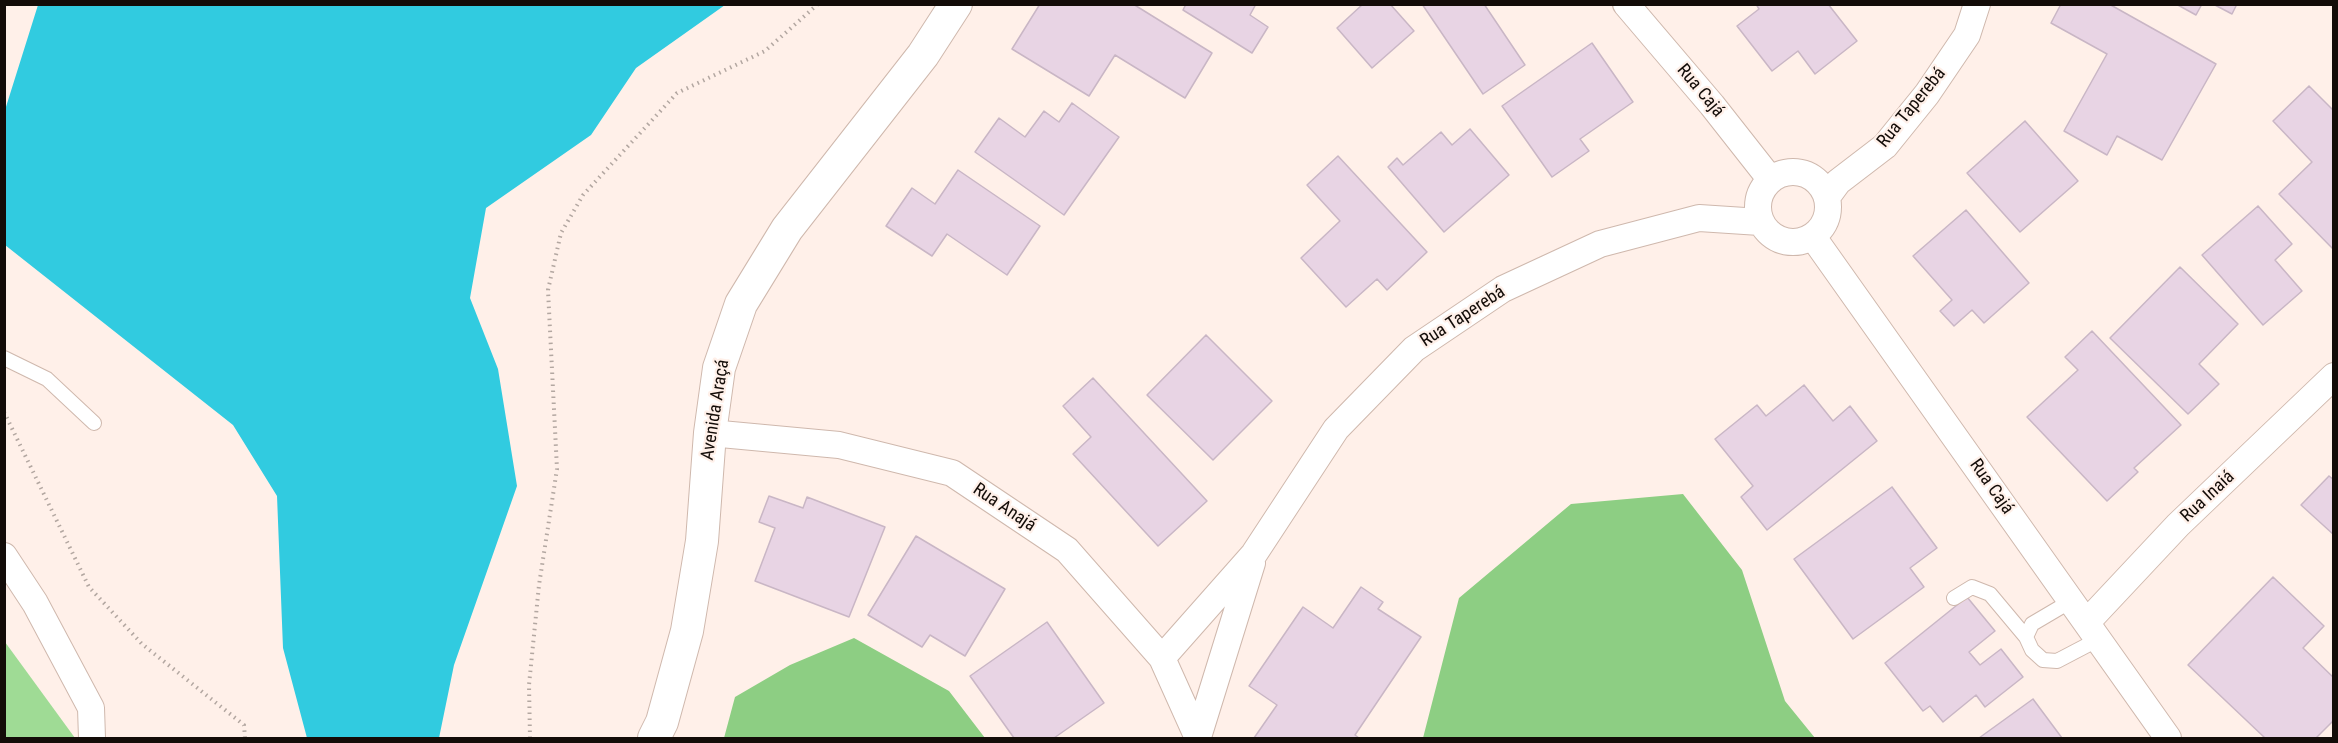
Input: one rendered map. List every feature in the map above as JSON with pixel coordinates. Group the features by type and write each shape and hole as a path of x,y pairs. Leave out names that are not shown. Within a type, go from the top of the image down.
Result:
{"street":[{"name":"Avenida Araçá","path":"654,738 687,631 702,541 710,432 719,368 741,304 787,229 923,55 956,4"},
{"name":"Rua Cajá","path":"1626,4 1712,105 1770,180"},
{"name":"Rua Taperebá","path":"1827,196 1838,182 1885,146 1928,94 1967,35 1977,4"},
{"path":"1803,173 1822,186 1827,196 1827,219 1813,237 1802,242 1789,243 1767,232 1760,222 1758,199 1770,180 1780,174 1803,173"},
{"name":"Rua Taperebá","path":"1162,658 1254,554 1336,429 1414,349 1493,296 1600,244 1699,218 1760,222"},
{"name":"Rua Cajá","path":"1813,237 2168,738"},
{"name":"Rua Inaiá","path":"2093,630 2178,525 2334,376"},
{"name":"Rua Anajá","path":"710,432 839,445 952,473 1067,550 1162,658 1198,738"},
{"name":"Rua Taperebá","path":"1198,738 1254,554"},
{"path":"4,556 35,603 91,708 93,738"}],"lane":[{"path":"4,358 47,379 94,423"},
{"path":"1954,598 1972,587 1990,594 2026,636 2032,650 2043,660 2057,661 2093,630"},
{"path":"2026,636 2032,624 2071,601"}],"path":[{"path":"530,738 529,685 539,585 557,469 548,290 561,233 582,195 677,93 765,51 818,4"},
{"path":"4,412 89,587 142,644 244,725 245,738"}],"green space":[{"path":"1683,494 1742,570 1785,701 1815,738 1423,738 1459,598 1571,504"},
{"path":"854,638 949,691 985,738 724,738 735,697 790,665"},
{"path":"5,642 75,738 5,738"}],"water":[{"path":"38,5 725,5 636,68 591,135 486,208 470,298 498,369 517,486 454,665 439,738 307,738 283,648 277,496 233,425 5,245 5,110"}],"building":[{"path":"1040,4 1133,4 1212,53 1185,98 1115,55 1089,96 1012,49"},
{"path":"1186,4 1256,4 1250,15 1268,27 1252,53 1183,10"},
{"path":"1363,4 1390,4 1414,31 1372,68 1337,28"},
{"path":"1422,4 1484,4 1525,65 1483,94"},
{"path":"1756,4 1828,4 1857,41 1815,74 1798,51 1772,71 1737,26 1759,9"},
{"path":"2061,4 2109,4 2216,64 2162,160 2117,136 2107,155 2064,131 2107,54 2051,23"},
{"path":"2176,4 2202,4 2196,15"},
{"path":"2213,4 2237,4 2232,14"},
{"path":"1592,43 1633,102 1580,139 1589,151 1552,177 1502,106"},
{"path":"2309,86 2334,111 2334,250 2279,194 2312,162 2273,121"},
{"path":"1072,103 1119,137 1064,215 975,152 999,118 1025,137 1044,111 1059,122"},
{"path":"2025,121 2078,181 2020,232 1967,173"},
{"path":"1470,129 1509,175 1444,232 1388,167 1397,158 1403,165 1441,132 1452,145"},
{"path":"1338,156 1427,252 1387,290 1377,279 1346,307 1301,258 1340,221 1307,185"},
{"path":"958,170 1040,226 1007,275 947,234 932,256 886,226 912,188 935,204"},
{"path":"2258,206 2292,244 2275,260 2302,291 2263,325 2202,255"},
{"path":"1966,210 2029,283 1984,323 1972,310 1954,326 1940,311 1952,300 1913,256"},
{"path":"2180,267 2238,324 2199,364 2219,384 2188,414 2110,338"},
{"path":"2092,331 2181,425 2134,468 2138,472 2107,501 2027,417 2078,370 2065,357"},
{"path":"1206,335 1272,401 1213,460 1147,395"},
{"path":"1093,378 1207,501 1158,546 1073,454 1091,437 1063,406"},
{"path":"1804,385 1833,421 1850,406 1877,441 1767,530 1741,497 1753,486 1715,439 1757,405 1766,416"},
{"path":"2329,476 2334,480 2334,535 2301,505"},
{"path":"1892,487 1937,548 1910,568 1924,587 1853,639 1794,559"},
{"path":"769,496 803,508 807,497 885,527 849,617 755,581 775,528 759,522"},
{"path":"916,536 1005,589 965,656 930,635 922,647 868,615"},
{"path":"2273,577 2324,626 2303,648 2334,678 2334,720 2316,738 2265,738 2188,665"},
{"path":"1361,587 1383,602 1378,609 1421,637 1355,735 1359,738 1254,738 1277,705 1249,686 1303,607 1333,628"},
{"path":"1967,597 1995,631 1969,652 1980,665 2001,649 2023,677 1985,707 1976,695 1943,722 1930,706 1923,711 1885,663"},
{"path":"1047,622 1104,703 1054,738 1014,738 970,676"},
{"path":"2033,699 2062,738 1979,738"}]}
